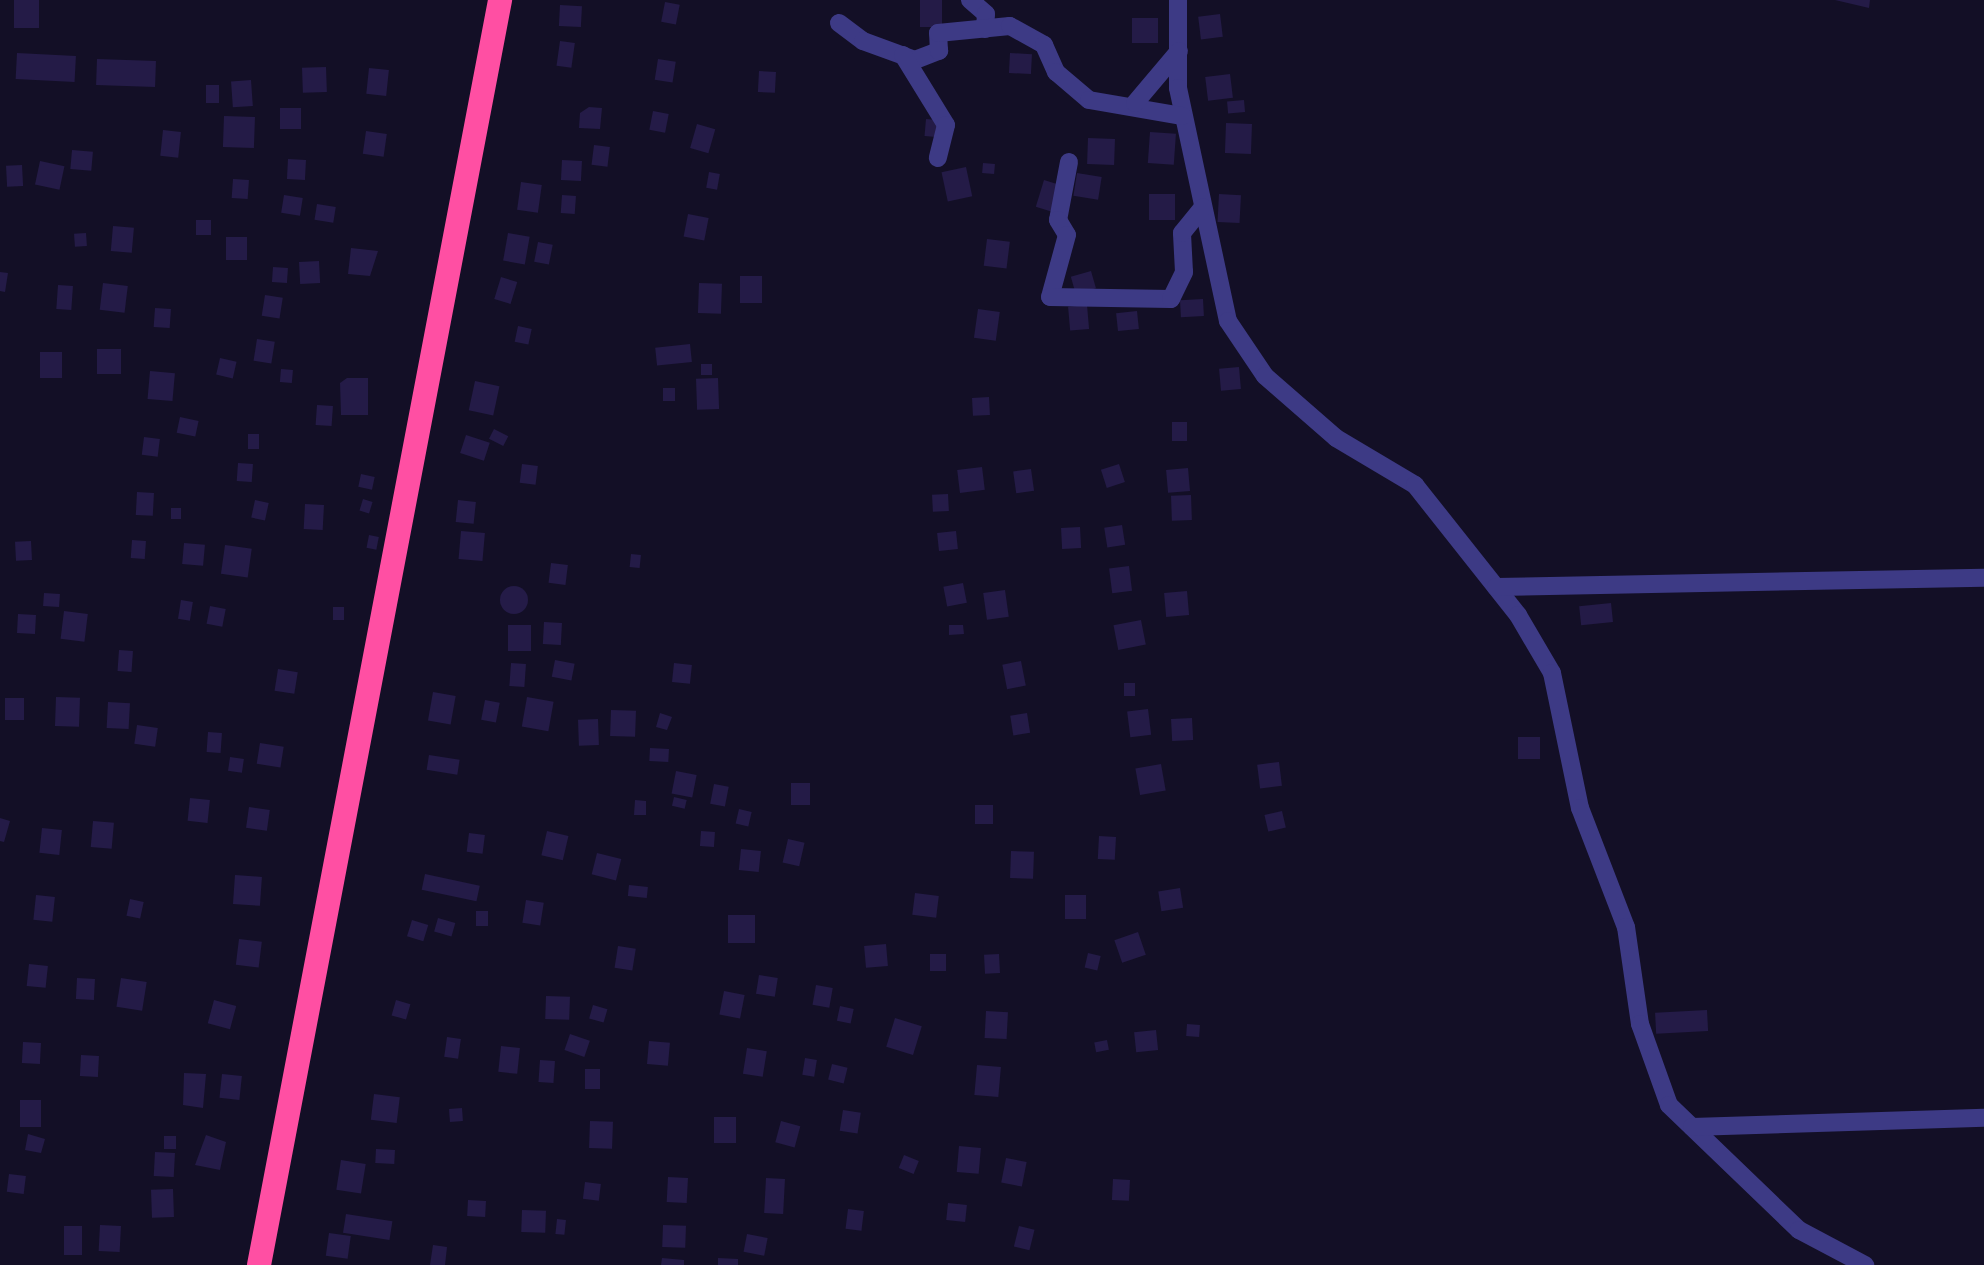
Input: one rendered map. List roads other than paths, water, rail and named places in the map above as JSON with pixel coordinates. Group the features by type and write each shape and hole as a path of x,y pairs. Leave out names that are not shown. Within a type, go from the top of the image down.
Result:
{"highway":[{"path":"259,1265 500,0"}],"street":[{"path":"970,0 986,14 985,29"},
{"path":"1178,0 1183,116 1228,321 1265,376 1336,438 1415,485 1496,587 1552,673 1580,808 1626,927 1640,1024 1669,1105 1799,1230 1865,1265"},
{"path":"839,23 863,41 915,60 939,51 938,33 1010,26 1044,45 1056,72 1089,100 1135,103 1183,116"},
{"path":"1135,103 1179,51"},
{"path":"903,55 946,125 938,158"},
{"path":"1069,162 1058,220 1067,235 1050,297 1171,299 1184,272 1182,233 1203,207"},
{"path":"1496,587 1984,578"},
{"path":"1692,1127 1984,1118"}]}
